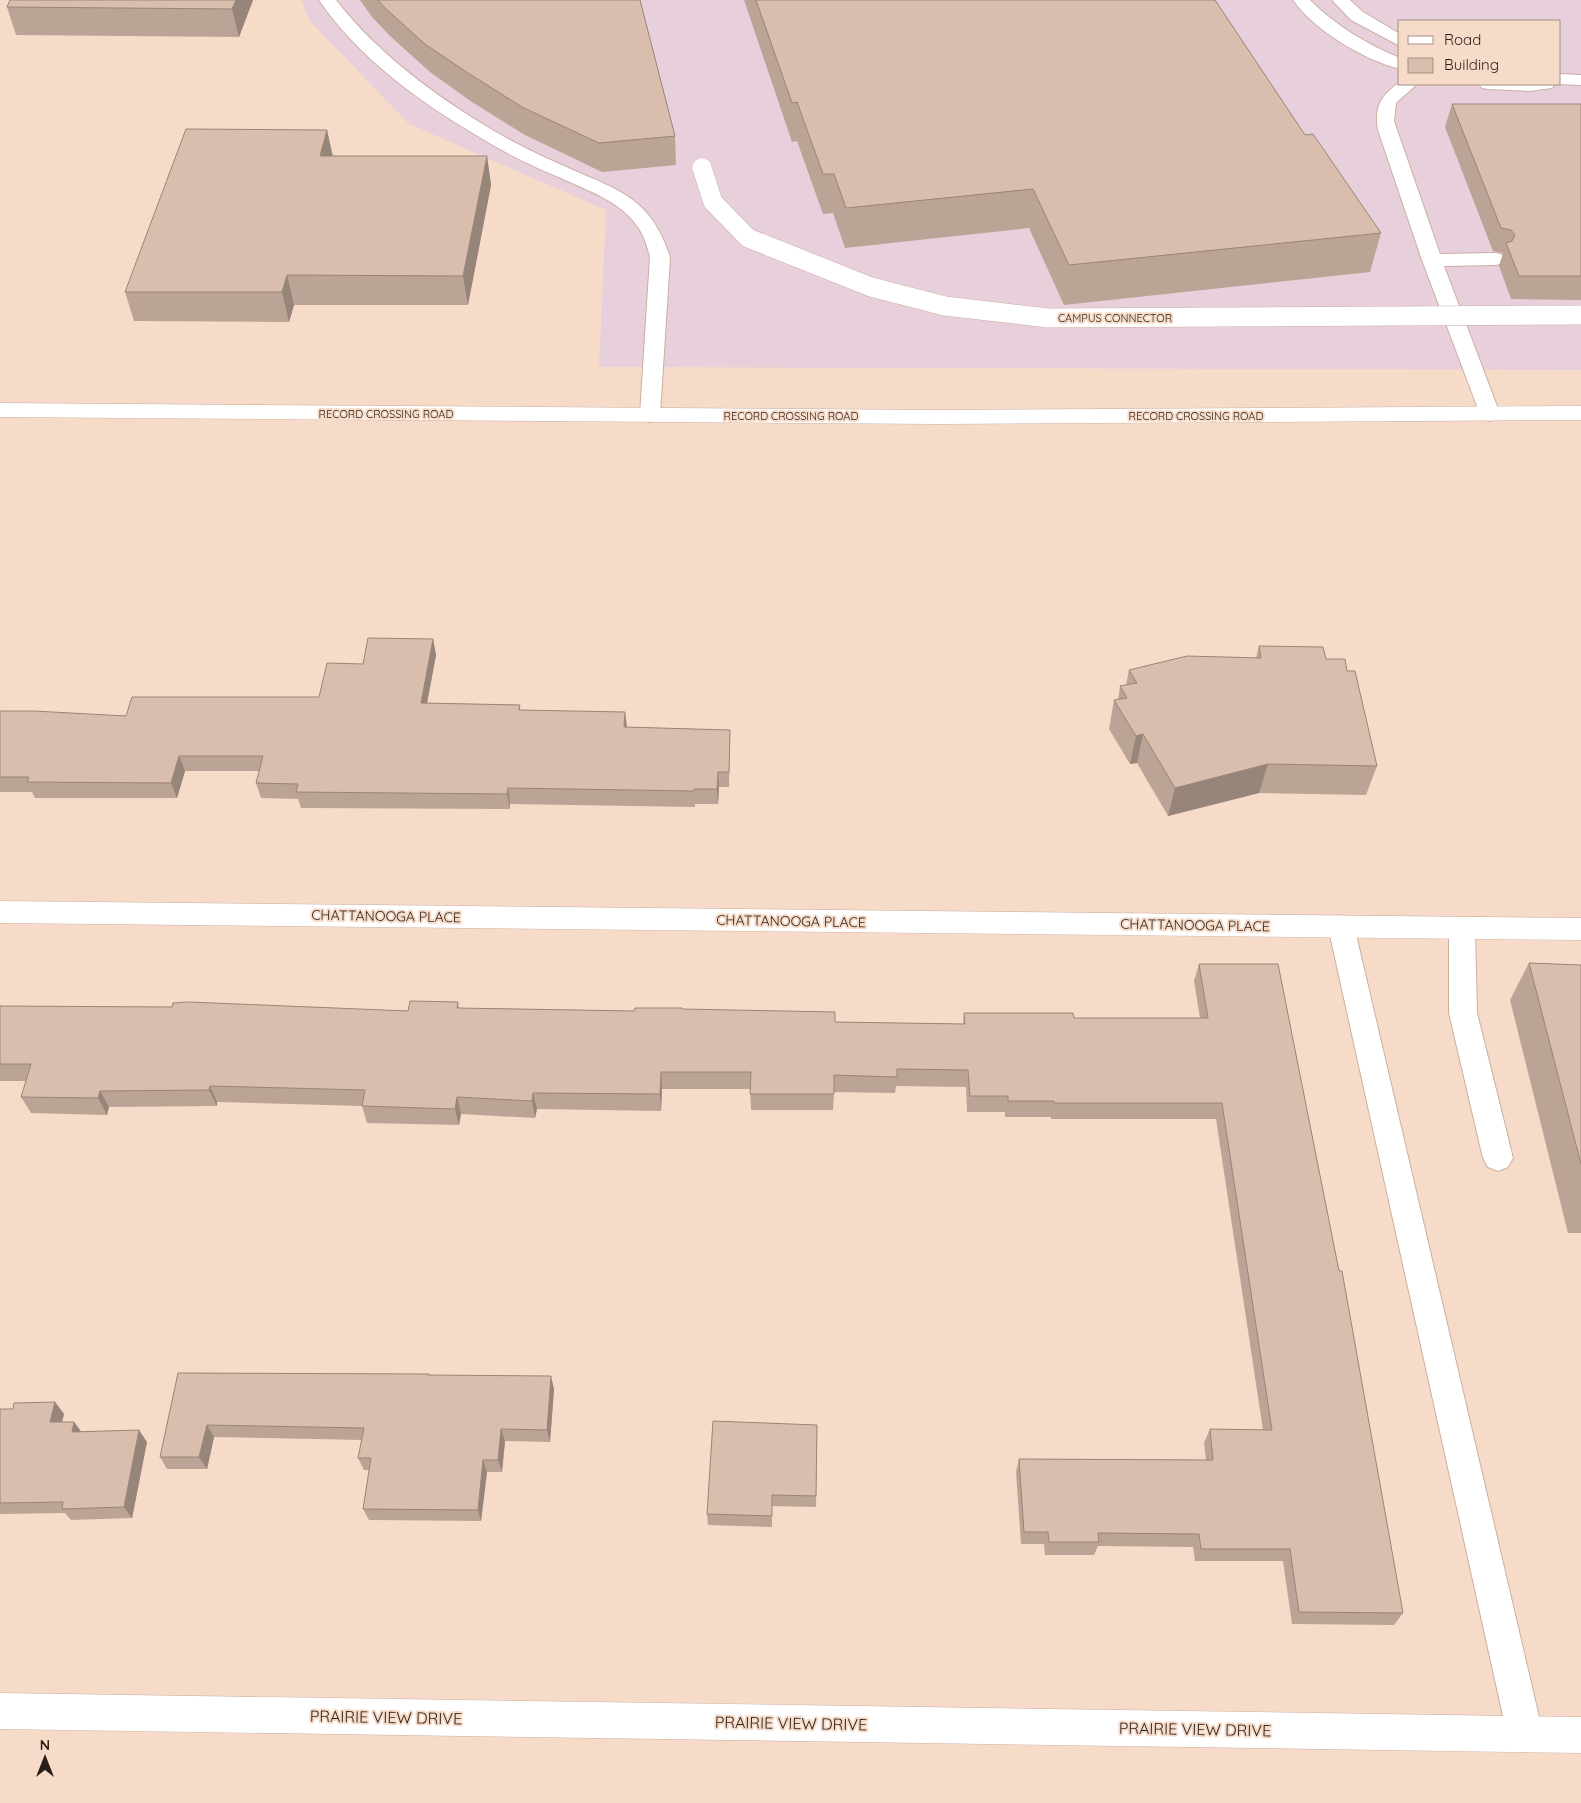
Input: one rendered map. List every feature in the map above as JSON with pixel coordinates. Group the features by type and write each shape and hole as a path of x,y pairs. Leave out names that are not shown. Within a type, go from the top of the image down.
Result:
{"street":[{"name":"RECORD CROSSING ROAD","path":"0,410 1100,417 1581,412"},
{"name":"CHATTANOOGA PLACE","path":"0,912 1581,929"},
{"name":"PRAIRIE VIEW DRIVE","path":"0,1711 1581,1735"}],"lane":[{"path":"327,0 365,45 433,101 499,141 620,200 642,219 656,239 660,257 654,376 650,415"},
{"path":"1301,0 1332,30 1359,46 1398,63"},
{"path":"1340,0 1357,16 1398,40"},
{"path":"1407,85 1387,101 1384,115 1432,260 1490,414"},
{"path":"1509,85 1538,85"},
{"path":"499,141 519,130"},
{"name":"CAMPUS CONNECTOR","path":"702,168 713,202 748,238 871,287 945,306 1048,318 1581,315"},
{"path":"1432,260 1496,259"},
{"path":"1341,926 1525,1734"},
{"path":"1462,928 1463,1013 1498,1158"}],"shaded area":[{"path":"301,0 1581,0 1581,370 599,367 606,210 409,124 310,21"}],"building":[{"path":"10,0 236,0 232,9 7,7"},
{"path":"378,0 640,0 675,136 599,143 522,107 468,73 425,44"},
{"path":"756,0 1215,0 1305,135 1313,134 1381,233 1069,265 1033,189 846,208 834,174 823,174 797,102 792,103"},
{"path":"1452,104 1581,104 1581,276 1519,276 1506,243 1512,241 1515,235 1511,230 1501,228"},
{"path":"186,129 327,130 320,156 487,156 463,276 287,275 282,292 125,292"},
{"path":"368,638 433,639 421,703 520,705 519,710 625,712 624,727 730,730 729,772 718,772 717,789 694,789 694,791 508,788 507,794 296,792 298,784 256,783 263,756 179,756 171,783 27,782 29,777 0,777 0,711 126,716 132,697 319,697 327,663 363,664"},
{"path":"1259,646 1323,647 1326,659 1345,659 1347,671 1355,671 1377,766 1268,764 1175,788 1143,734 1136,736 1114,700 1127,698 1120,686 1137,683 1129,670 1187,656 1261,658"},
{"path":"1529,963 1581,965 1581,1164"},
{"path":"1199,964 1278,964 1339,1271 1342,1271 1403,1613 1299,1612 1290,1549 1201,1549 1199,1534 1098,1533 1099,1542 1049,1542 1048,1532 1024,1532 1019,1459 1213,1460 1210,1429 1272,1430 1222,1103 1054,1103 1054,1101 1008,1101 1008,1096 970,1096 968,1070 897,1069 897,1077 834,1075 834,1094 750,1094 751,1072 661,1072 660,1094 533,1093 532,1101 457,1097 455,1109 362,1106 365,1090 210,1086 209,1090 100,1091 98,1098 21,1097 31,1064 0,1064 0,1006 172,1007 173,1003 189,1002 408,1011 410,1001 458,1002 457,1008 634,1011 635,1008 682,1008 835,1012 835,1022 965,1024 964,1013 1073,1013 1074,1018 1208,1018"},
{"path":"178,1373 551,1376 547,1430 501,1429 498,1460 483,1460 478,1510 363,1509 371,1458 358,1458 364,1428 207,1425 199,1457 160,1457"},
{"path":"55,1402 50,1422 74,1422 72,1432 139,1430 124,1507 62,1509 63,1502 0,1503 0,1409 13,1409 14,1403"},
{"path":"713,1421 817,1425 816,1496 772,1495 772,1516 707,1514"}]}
